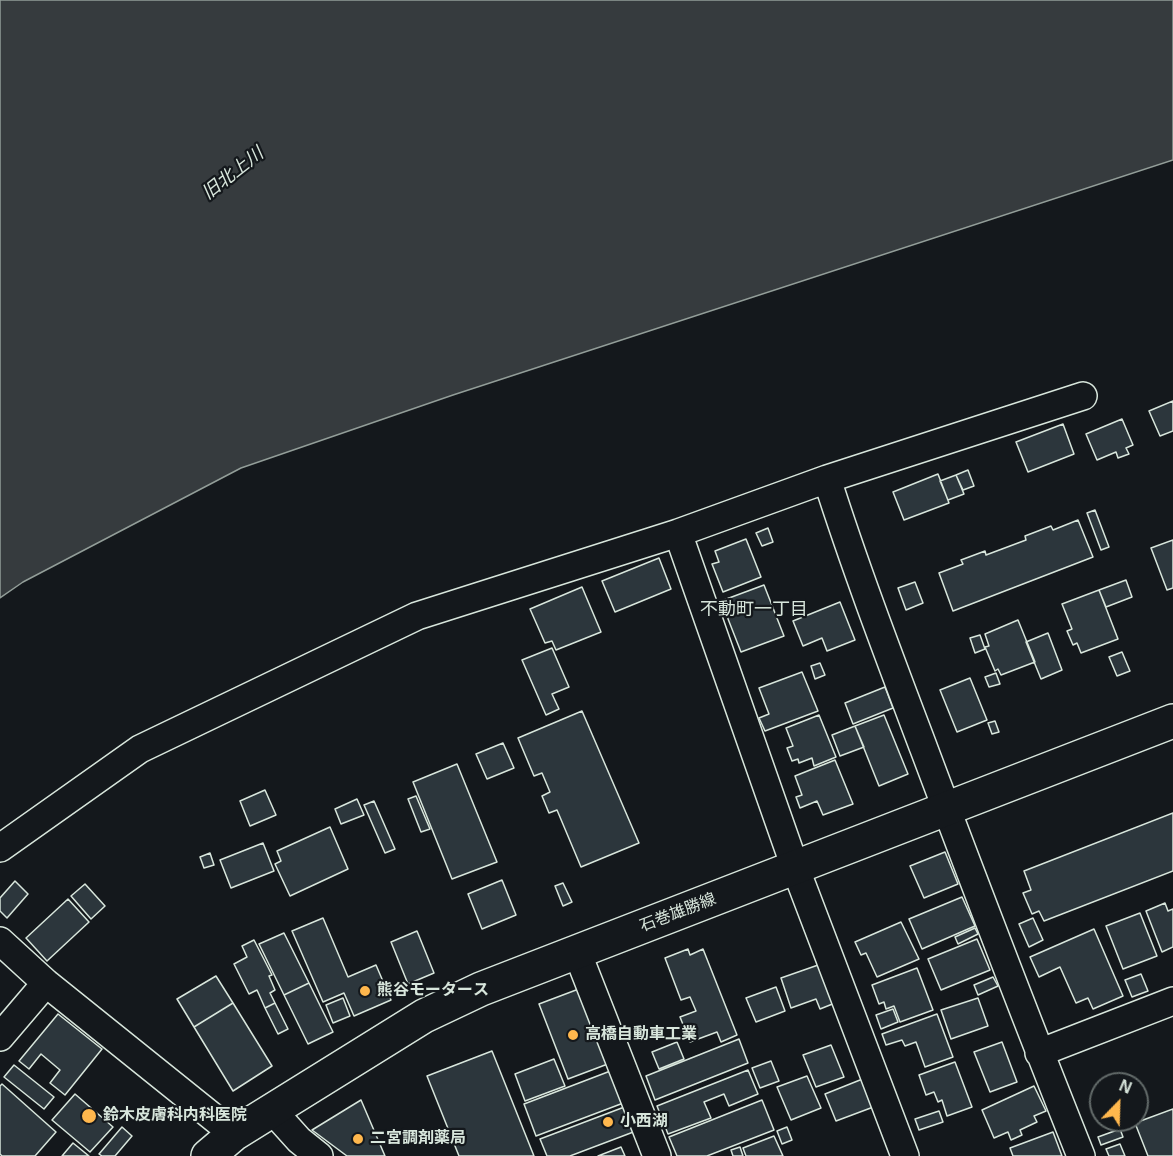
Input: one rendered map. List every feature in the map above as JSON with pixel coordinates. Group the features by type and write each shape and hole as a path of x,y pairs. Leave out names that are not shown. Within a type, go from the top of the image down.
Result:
{"main road":[{"name":"石巻雄勝線","path":"208,1156 234,1134 423,1016 481,989 1173,721"}],"street":[{"path":"0,848 140,749 417,616 678,533 826,479 1083,396"},
{"path":"826,479 850,552 946,809 1081,1156"},
{"path":"678,533 795,867 905,1156"},
{"path":"0,941 46,982 234,1134"},
{"path":"577,952 657,1156"},
{"path":"0,1037 46,982"},
{"path":"1040,1053 1173,1001"},
{"path":"272,1110 299,1140 319,1156"}],"water":[{"name":"旧北上川","path":"0,0 1173,0 1173,160 453,395 241,468 23,582 0,598"}],"building":[{"path":"1173,401 1173,431 1160,436 1149,411"},
{"path":"1122,419 1133,445 1126,448 1129,454 1118,458 1116,452 1097,460 1086,434"},
{"path":"1063,424 1074,454 1028,472 1016,442"},
{"path":"968,470 974,486 963,490 956,475"},
{"path":"938,474 949,503 904,520 893,492"},
{"path":"956,475 964,494 948,500 940,481"},
{"path":"1095,510 1109,547 1101,550 1087,513"},
{"path":"1078,520 1093,557 953,611 939,573 963,564 961,560 985,551 986,555 1026,540 1025,536 1051,526 1053,530"},
{"path":"768,528 773,542 762,546 756,533"},
{"path":"746,539 761,577 723,592 712,564 719,562 715,551"},
{"path":"1173,540 1173,588 1167,590 1151,548"},
{"path":"659,558 671,589 615,612 602,581"},
{"path":"1126,580 1132,597 1106,607 1099,590"},
{"path":"915,582 923,603 906,610 898,588"},
{"path":"764,585 784,636 741,652 721,601"},
{"path":"582,587 601,632 556,650 552,641 545,643 530,609"},
{"path":"1099,590 1118,639 1081,653 1077,643 1073,645 1067,631 1072,629 1062,604"},
{"path":"840,602 855,640 827,651 822,638 803,646 793,621"},
{"path":"1018,620 1035,662 1001,675 998,669 995,671 985,647 989,646 985,634"},
{"path":"1048,633 1062,670 1041,679 1026,642"},
{"path":"980,635 985,649 975,653 970,638"},
{"path":"552,648 569,687 552,694 559,709 546,715 522,660"},
{"path":"1122,652 1130,671 1117,676 1109,657"},
{"path":"820,663 825,675 815,679 811,666"},
{"path":"802,672 818,711 765,731 759,718 769,714 759,688"},
{"path":"996,673 1000,684 989,687 985,677"},
{"path":"970,678 987,720 957,732 940,690"},
{"path":"885,687 893,708 853,724 845,703"},
{"path":"582,711 639,843 581,867 557,810 549,813 542,796 550,792 542,773 534,776 518,738"},
{"path":"819,715 836,757 814,766 812,758 799,763 798,759 792,761 787,748 793,746 786,728"},
{"path":"884,715 908,774 879,786 855,726"},
{"path":"995,721 999,732 992,734 988,723"},
{"path":"855,726 864,747 840,756 832,735"},
{"path":"503,743 514,768 487,779 476,754"},
{"path":"835,760 853,804 823,815 817,801 800,808 796,797 802,795 795,776"},
{"path":"457,764 497,862 452,879 413,782"},
{"path":"265,790 276,815 250,826 240,801"},
{"path":"416,796 430,829 421,832 408,799"},
{"path":"357,799 364,815 341,824 335,809"},
{"path":"374,801 395,849 385,853 364,805"},
{"path":"1173,813 1173,871 1044,921 1039,911 1032,914 1023,893 1031,890 1024,871"},
{"path":"330,827 348,869 290,896 275,864 281,861 277,851"},
{"path":"263,843 274,871 231,888 220,860"},
{"path":"945,852 958,884 924,898 910,866"},
{"path":"210,853 214,865 204,868 200,857"},
{"path":"502,880 516,915 482,929 468,894"},
{"path":"15,881 28,894 7,918 0,911 0,898"},
{"path":"563,883 572,902 563,906 555,886"},
{"path":"85,884 105,906 91,919 71,896"},
{"path":"962,897 975,926 922,949 909,919"},
{"path":"68,899 89,922 47,961 26,938"},
{"path":"1165,903 1168,911 1173,909 1173,947 1162,952 1146,911"},
{"path":"1140,913 1157,956 1123,969 1106,926"},
{"path":"323,918 348,977 376,965 391,1000 354,1016 344,993 323,1002 292,931"},
{"path":"1033,918 1043,940 1029,947 1019,924"},
{"path":"901,922 919,959 877,977 866,953 861,955 855,942"},
{"path":"975,928 978,934 958,944 955,937"},
{"path":"1094,929 1123,996 1093,1009 1088,998 1076,1003 1060,967 1039,977 1030,957"},
{"path":"417,931 434,973 408,984 391,942"},
{"path":"284,933 309,983 284,995 259,944"},
{"path":"977,939 990,970 941,990 928,959"},
{"path":"254,940 272,975 269,976 275,990 270,993 275,1003 265,1008 257,990 249,994 234,964 247,957 242,946"},
{"path":"688,949 690,955 703,949 737,1035 721,1042 717,1032 690,1042 680,1017 696,1011 690,997 681,1000 665,958"},
{"path":"821,964 835,1003 820,1009 816,999 791,1008 781,978"},
{"path":"917,968 933,1010 900,1022 894,1006 886,1009 884,1002 879,1004 872,985"},
{"path":"1141,974 1148,991 1132,997 1125,980"},
{"path":"216,976 233,1003 194,1027 177,999"},
{"path":"993,977 998,986 978,995 974,985"},
{"path":"309,983 333,1032 308,1044 284,995"},
{"path":"584,987 613,1062 568,1079 539,1004"},
{"path":"776,987 785,1011 756,1022 746,998"},
{"path":"343,998 350,1016 333,1023 326,1005"},
{"path":"978,998 988,1026 951,1039 941,1010"},
{"path":"233,1003 272,1066 233,1091 194,1027"},
{"path":"275,1003 288,1029 278,1034 265,1008"},
{"path":"893,1009 898,1022 881,1029 876,1015"},
{"path":"58,1014 102,1049 65,1095 50,1083 60,1070 41,1054 29,1069 19,1061"},
{"path":"937,1014 953,1057 925,1067 916,1042 905,1046 902,1040 886,1045 882,1034"},
{"path":"739,1039 748,1063 655,1100 646,1076"},
{"path":"677,1042 684,1059 659,1069 652,1052"},
{"path":"1002,1042 1017,1082 990,1092 974,1052"},
{"path":"831,1045 844,1077 816,1087 803,1055"},
{"path":"492,1051 534,1156 459,1156 427,1076"},
{"path":"554,1059 565,1086 525,1101 515,1074"},
{"path":"771,1061 779,1081 760,1088 752,1068"},
{"path":"955,1062 972,1107 947,1116 942,1100 938,1102 934,1092 926,1095 919,1075"},
{"path":"14,1065 54,1097 44,1109 4,1077"},
{"path":"613,1070 626,1102 536,1136 524,1104"},
{"path":"748,1070 758,1094 729,1106 724,1094 704,1102 711,1118 668,1134 657,1106"},
{"path":"807,1076 821,1108 791,1120 777,1087"},
{"path":"865,1078 876,1106 836,1121 825,1094"},
{"path":"2,1084 56,1132 35,1156 2,1156 0,1154 0,1086"},
{"path":"1034,1086 1046,1111 1034,1116 1037,1122 1020,1130 1022,1135 1011,1140 1008,1132 994,1138 982,1110"},
{"path":"75,1094 113,1127 90,1152 52,1120"},
{"path":"361,1100 385,1156 347,1156 312,1130"},
{"path":"762,1100 774,1130 707,1156 677,1156 669,1137"},
{"path":"627,1106 636,1131 570,1156 547,1156 540,1139"},
{"path":"1173,1109 1173,1156 1148,1156 1139,1132 1149,1132 1149,1118"},
{"path":"939,1111 943,1122 919,1130 915,1119"},
{"path":"122,1127 132,1136 115,1156 99,1154"},
{"path":"787,1127 792,1140 782,1144 777,1131"},
{"path":"1053,1132 1062,1156 1013,1156 1010,1148"},
{"path":"1112,1132 1121,1132 1123,1137 1101,1145 1098,1137"},
{"path":"774,1136 783,1156 746,1156 743,1148"},
{"path":"73,1143 89,1156 62,1156"},
{"path":"1120,1144 1125,1156 1109,1156 1106,1149"},
{"path":"621,1147 625,1156 598,1156"},
{"path":"740,1147 743,1156 733,1156 731,1150"}],"place":[{"name":"熊谷モータース","path":"365,991"},
{"name":"高橋自動車工業","path":"573,1035"},
{"name":"鈴木皮膚科内科医院","path":"89,1116"},
{"name":"小西湖","path":"608,1122"},
{"name":"二宮調剤薬局","path":"358,1139"}],"district":[{"name":"不動町一丁目","path":"754,610"}]}
